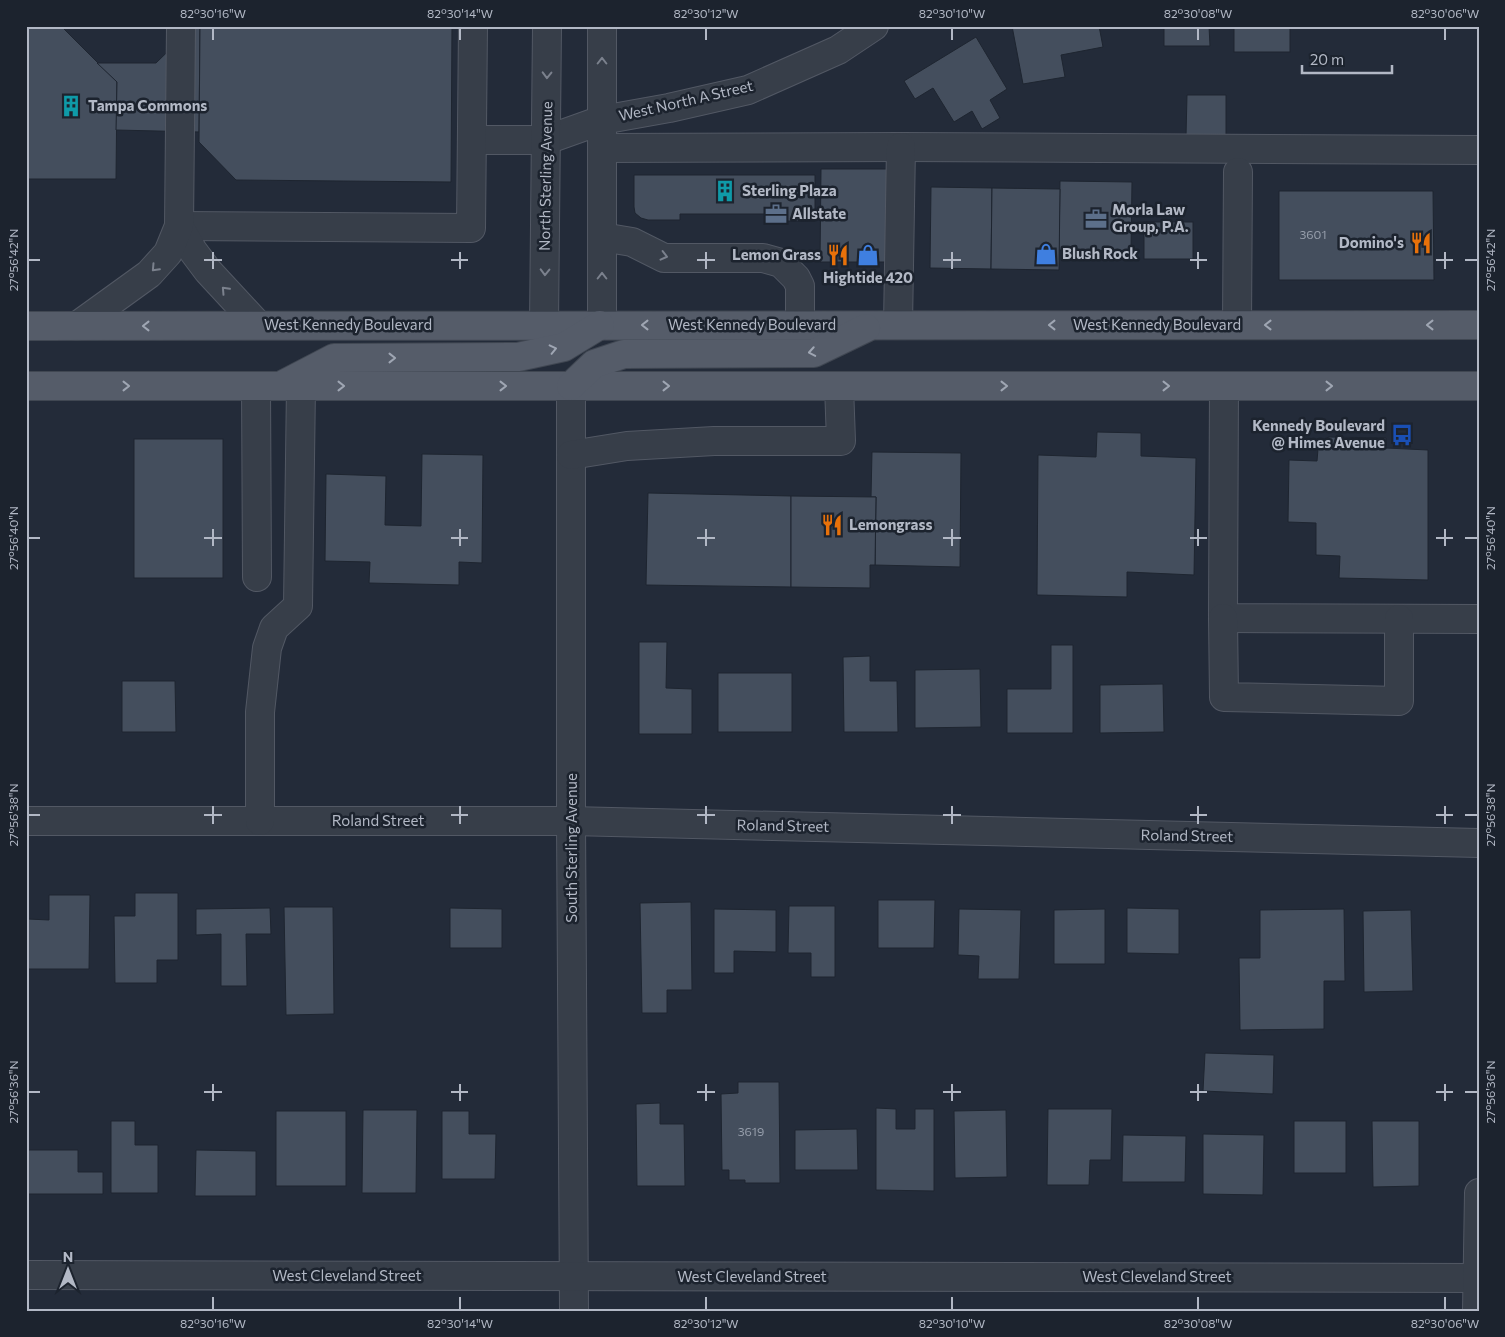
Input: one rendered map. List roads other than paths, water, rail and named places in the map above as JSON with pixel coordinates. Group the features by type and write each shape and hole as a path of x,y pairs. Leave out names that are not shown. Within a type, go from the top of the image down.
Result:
{"main road":[{"path":"279,386 334,358 518,357 564,347 602,325"},
{"path":"571,386 594,364 624,354 814,353 872,325"},
{"name":"West Kennedy Boulevard","path":"26,326 1479,325"},
{"path":"26,386 1479,386"}],"street":[{"path":"77,326 149,274 168,253 179,226 181,26"},
{"path":"179,226 471,228 473,26"},
{"name":"North Sterling Avenue","path":"544,325 548,26"},
{"path":"602,26 602,325"},
{"name":"West North A Street","path":"472,140 546,140 602,120 669,108 748,90 838,50 874,26"},
{"path":"602,148 1479,150"},
{"path":"898,325 902,148"},
{"path":"1237,325 1238,172"},
{"path":"179,226 193,251 208,271 258,325"},
{"path":"602,237 632,242 664,258 763,258 781,263 796,278 800,286 800,325"},
{"path":"257,577 279,386"},
{"path":"260,821 260,712 267,648 274,628 298,606 279,386"},
{"name":"South Sterling Avenue","path":"571,386 574,1311"},
{"path":"571,455 627,446 714,441 841,440 839,386"},
{"path":"1224,386 1224,697 1399,701 1399,619"},
{"path":"1223,618 1479,619"},
{"name":"Roland Street","path":"26,821 571,821 1479,843"},
{"path":"1477,1311 1479,1193"},
{"name":"West Cleveland Street","path":"26,1275 1477,1278"}],"place":[{"name":"Tampa Commons","path":"71,106"},
{"name":"Sterling Plaza","path":"725,191"},
{"name":"Allstate","path":"776,214"},
{"name":"Morla Law Group, P.A.","path":"1096,219"},
{"name":"Domino's","path":"1421,243"},
{"name":"Blush Rock","path":"1046,254"},
{"name":"Lemon Grass","path":"838,255"},
{"name":"Hightide 420","path":"868,255"},
{"name":"Kennedy Boulevard @ Himes Avenue","path":"1402,435"},
{"name":"Lemongrass","path":"832,525"}]}
